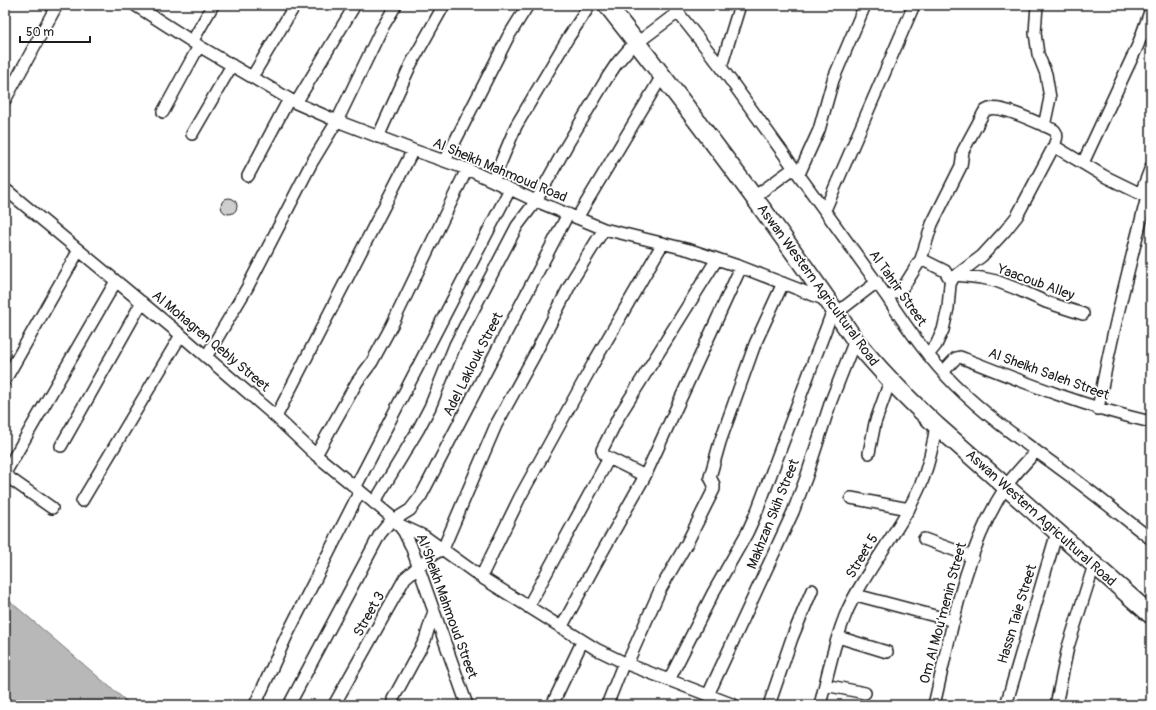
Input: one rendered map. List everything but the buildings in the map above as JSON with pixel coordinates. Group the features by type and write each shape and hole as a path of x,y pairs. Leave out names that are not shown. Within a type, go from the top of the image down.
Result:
{"main road":[{"name":"Aswan Western Agricultural Road","path":"607,5 754,197 855,340 890,381 936,425 1151,615"}],"street":[{"path":"5,100 57,5"},
{"name":"Al Sheikh Mahmoud Road","path":"135,5 150,9 196,44 292,101 337,121 413,150 445,160 536,201 604,229 663,243 741,267 783,283 833,307"},
{"path":"162,112 196,44 213,5"},
{"path":"252,77 295,5"},
{"path":"248,176 292,101 355,5"},
{"path":"206,357 247,288 311,164 337,121 380,30 396,5"},
{"path":"378,137 411,64 444,5"},
{"path":"445,160 508,37 528,5"},
{"path":"493,181 516,126 568,38 590,5"},
{"path":"721,67 740,5"},
{"path":"754,197 797,171 819,130 833,80 865,5"},
{"path":"825,210 914,5"},
{"path":"1037,5 1035,33 1038,54 1046,74 1050,98 1044,126"},
{"path":"374,503 418,430 430,407 455,345 517,226 536,201 607,78 622,56 675,9"},
{"name":"Al Tahrir Street","path":"675,9 721,67 888,297 914,336 943,372 977,406 1072,477 1151,540"},
{"path":"1083,163 1138,45 1151,9"},
{"path":"192,134 232,65"},
{"name":"Adel Laklouk Street","path":"289,705 380,534 384,528 410,510 422,496 572,216 662,76"},
{"path":"888,297 901,289 921,259 932,224 960,166 963,151 984,112 989,109 997,108 1022,116 1056,132 1057,138 1054,146 1017,216 1006,231 982,256 953,278 943,330 936,345 928,355"},
{"path":"1054,146 1104,176 1147,196"},
{"path":"276,417 413,150"},
{"path":"1098,409 1122,295 1147,196 1151,167"},
{"path":"316,455 357,382 372,362 392,325 467,169"},
{"name":"Al Mohagren Qebly Street","path":"5,189 142,302 276,417 316,455 396,521"},
{"path":"255,705 286,637 358,489 510,189"},
{"path":"443,549 496,425 534,356 573,279 604,229"},
{"path":"481,577 523,491 593,364 663,243"},
{"path":"5,380 79,250"},
{"path":"645,476 608,458 602,450 619,416 717,259"},
{"path":"921,259 946,271 953,278"},
{"path":"561,628 645,476 741,267"},
{"name":"Yaacoub Alley","path":"953,278 982,278 996,281 1046,302 1083,314"},
{"path":"52,508 5,474 116,281"},
{"path":"669,680 747,533 833,307 877,282"},
{"path":"608,705 660,590 687,543 714,489 714,485 710,477 720,442 755,344 783,283"},
{"path":"61,446 142,302"},
{"path":"82,501 180,335"},
{"name":"Makhzan Skih Street","path":"708,695 793,512 806,478 831,401 855,340"},
{"name":"Al Sheikh Saleh Street","path":"943,372 956,358 960,357 1051,393 1098,409 1151,422"},
{"path":"869,452 877,416 890,381"},
{"name":"Street 5","path":"820,705 838,637 849,609 916,496 927,469 936,425"},
{"name":"Om Al Mou'menin Street","path":"934,705 954,621 973,557 987,521 1006,487 1036,451"},
{"path":"528,607 608,458"},
{"path":"851,498 908,508"},
{"path":"396,521 424,536 481,577 582,642 626,663 734,705"},
{"name":"Al Sheikh Mahmoud Street","path":"396,521 407,539 418,567 464,703"},
{"name":"Hassn Taie Street","path":"1006,705 1057,532"},
{"path":"924,539 973,557"},
{"name":"Street 3","path":"334,705 405,578 432,555 443,549"},
{"path":"1056,705 1068,647 1094,566"},
{"path":"769,705 792,638 812,590"},
{"path":"856,595 954,621"},
{"path":"394,698 425,640 434,612"},
{"path":"838,637 887,652"},
{"path":"552,705 582,642"},
{"path":"825,685 865,693"}],"shaded area":[{"path":"5,597 131,705 5,705"}]}
